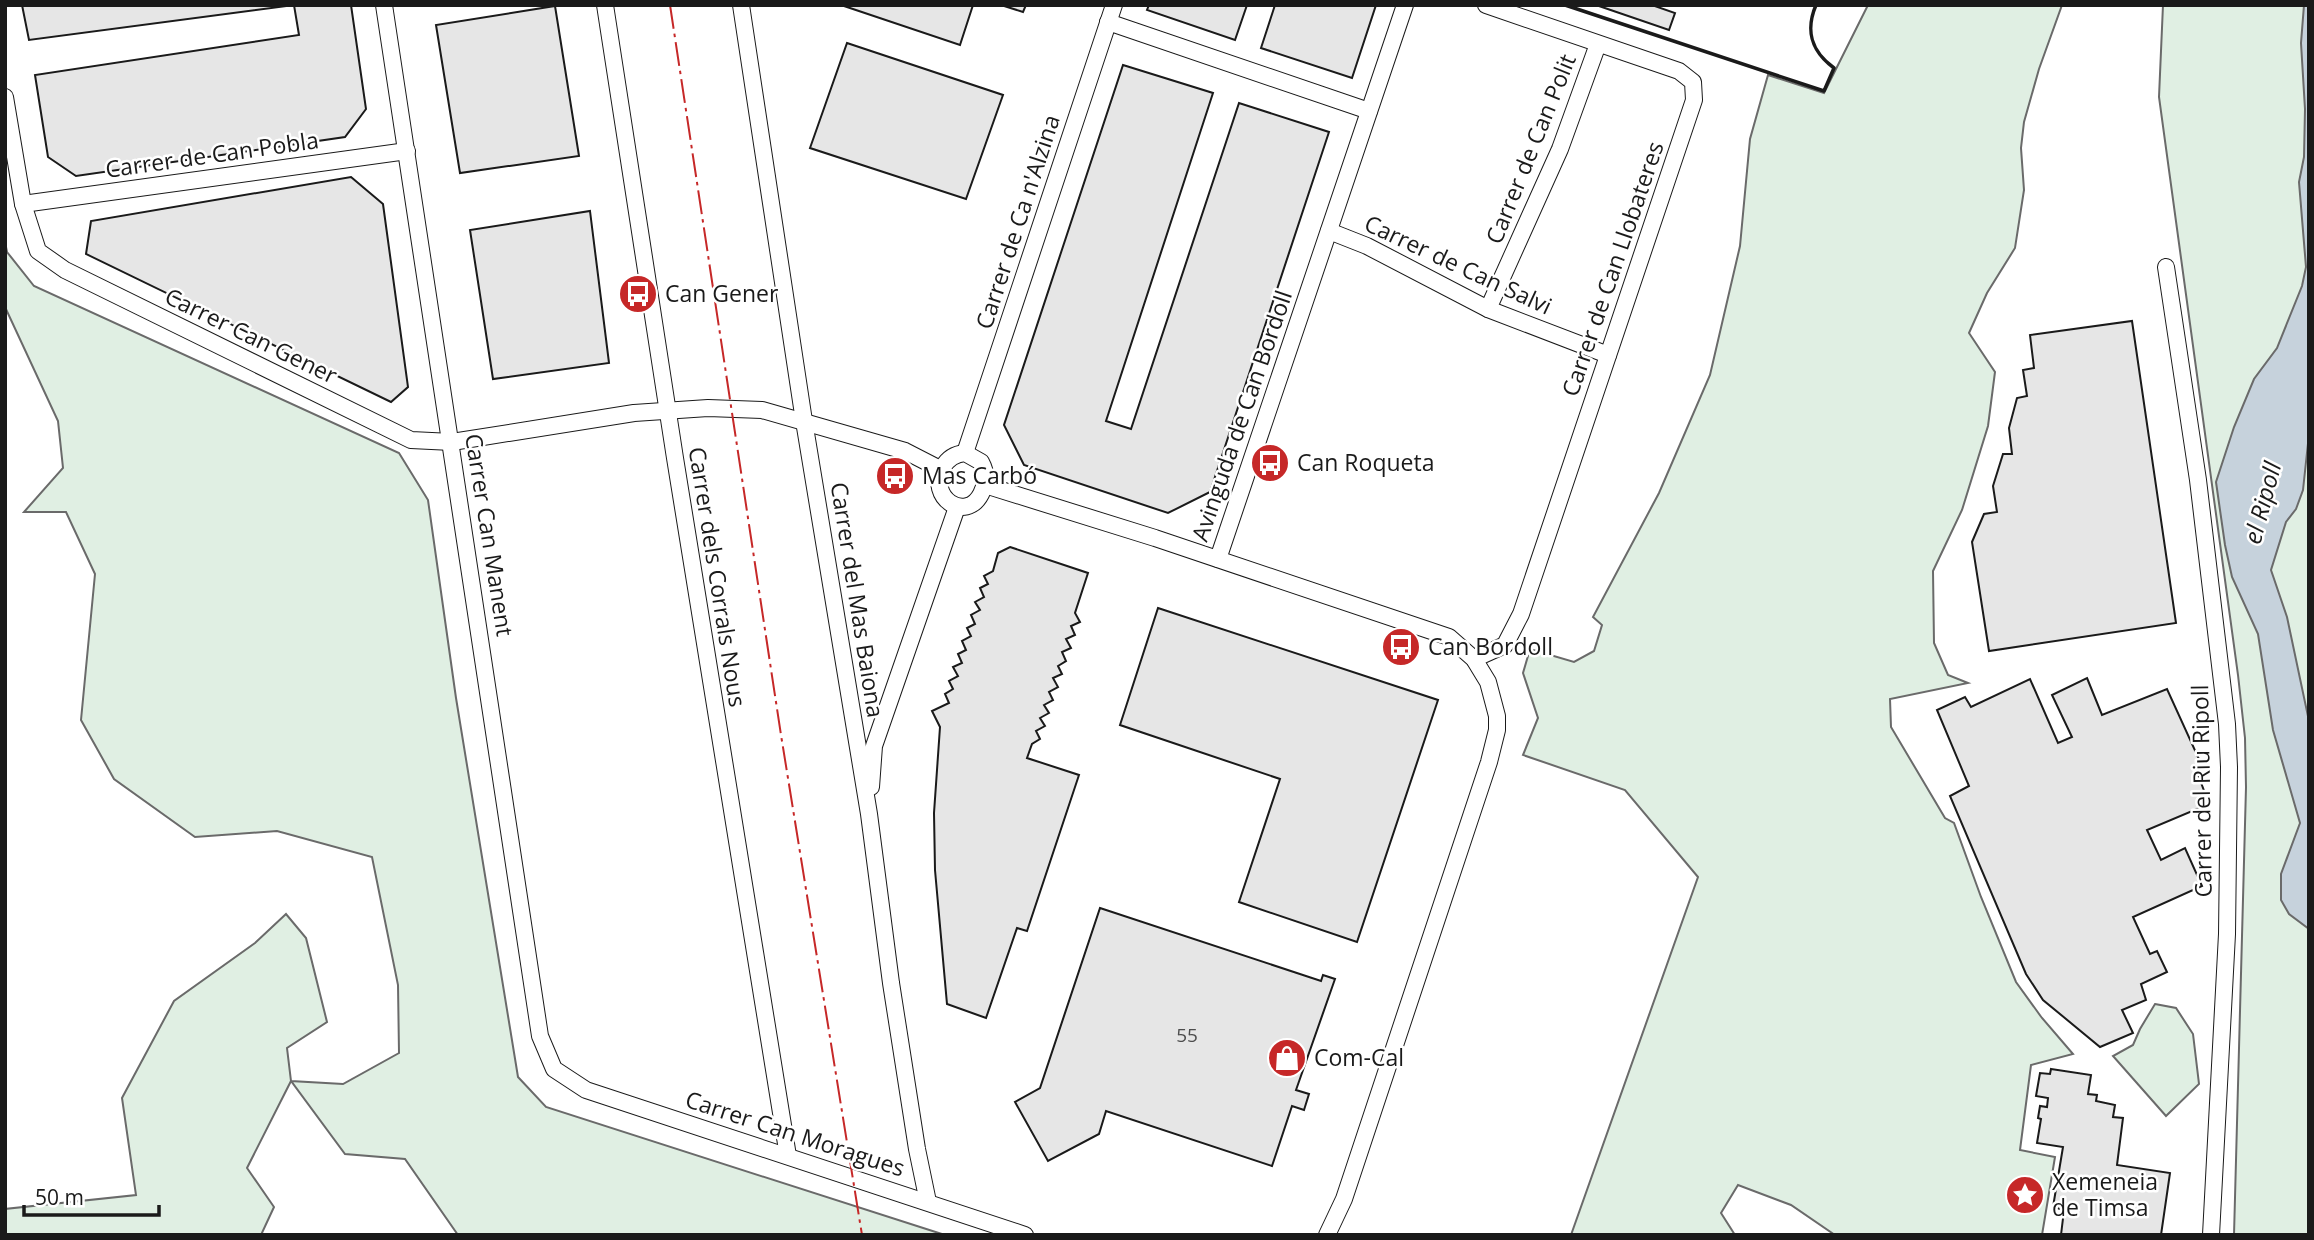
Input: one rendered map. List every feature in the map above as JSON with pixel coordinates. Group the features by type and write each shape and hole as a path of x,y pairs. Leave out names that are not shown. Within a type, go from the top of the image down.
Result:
{"street":[{"name":"Carrer Can Manent","path":"384,5 540,1037 554,1069"},
{"name":"Carrer dels Corrals Nous","path":"605,5 788,1156"},
{"name":"Carrer del Mas Baiona","path":"741,5 804,421 869,814 893,996 928,1202"},
{"name":"Carrer de Ca n'Alzina","path":"965,453 1114,5"},
{"name":"Avinguda de Can Bordoll","path":"1327,1235 1344,1199 1497,730 1497,716 1488,682 1474,659 1449,637 1218,559 1405,5"},
{"name":"Carrer de Can Llobateres","path":"1474,659 1505,645 1521,614 1694,100 1693,82 1679,71 1486,5"},
{"path":"1108,22 1369,111"},
{"name":"Carrer de Can Polit","path":"1488,309 1559,149 1598,44"},
{"path":"5,97 23,204"},
{"name":"Carrer de Can Pobla","path":"23,204 407,151"},
{"name":"Carrer Can Gener","path":"23,204 38,251 65,270 411,440 452,442 668,410 762,410 905,451 942,470"},
{"name":"Carrer de Can Salvi","path":"1329,230 1367,246 1488,309 1608,355"},
{"name":"Carrer del Riu Ripoll","path":"2166,267 2199,493 2223,677 2227,734 2227,934 2211,1235"},
{"path":"965,453 981,462 985,485 979,498 970,505 957,507 946,500 938,484 942,470 953,456 965,453"},
{"path":"985,485 1218,559"},
{"path":"869,814 874,746 957,507"},
{"name":"Carrer Can Moragues","path":"554,1069 586,1090 1025,1235"}],"green space":[{"path":"1868,5 2062,5 2039,69 2024,122 2021,148 2024,190 2015,248 1987,293 1969,333 1995,372 1988,426 1962,510 1933,571 1934,643 1948,675 1968,683 1890,699 1891,727 1945,818 1954,823 2016,982 2073,1054 2031,1065 2020,1150 2055,1157 2042,1235 1835,1235 1791,1205 1738,1185 1721,1213 1735,1235 1571,1235 1698,877 1625,790 1523,755 1538,718 1523,673 1530,649 1574,662 1594,651 1602,625 1593,617 1659,493 1710,375 1740,246 1750,139 1768,75 1824,93"},
{"path":"2163,5 2309,5 2309,1235 2234,1235 2245,738 2159,97"},
{"path":"5,242 7,252 34,286 399,453 428,500 456,698 518,1077 546,1107 945,1235 458,1235 405,1159 345,1154 291,1081 343,1084 399,1053 398,985 372,857 277,831 195,837 114,779 81,720 95,574 66,512 24,512 63,468 58,421 5,307"},
{"path":"286,914 306,938 327,1022 287,1048 291,1081 247,1168 274,1207 261,1235 5,1235 5,1209 136,1195 122,1098 174,1001 255,943"},
{"path":"2155,1004 2176,1008 2193,1034 2199,1084 2166,1116 2113,1056 2133,1045"}],"water":[{"name":"el Ripoll","path":"2304,5 2309,5 2309,434 2303,490 2296,509 2286,522 2271,570 2287,617 2309,721 2309,929 2289,914 2281,900 2281,874 2300,823 2273,730 2258,634 2232,577 2216,482 2234,427 2254,379 2277,348 2302,286 2306,267 2299,182 2304,157 2305,109 2301,43"}],"building":[{"path":"22,5 294,5 29,40"},
{"path":"294,5 351,5 366,109 345,137 76,176 48,157 35,75 299,35"},
{"path":"841,5 973,5 960,45"},
{"path":"1001,5 1026,5 1023,12"},
{"path":"1149,5 1247,5 1235,40 1147,10"},
{"path":"1275,5 1376,5 1352,78 1261,48"},
{"path":"1596,5 1652,5 1675,13 1669,30"},
{"path":"555,6 579,156 460,173 436,25"},
{"path":"847,43 1003,95 966,199 810,148"},
{"path":"1123,65 1213,93 1106,421 1131,429 1239,103 1329,132 1210,492 1168,513 1024,465 1004,425"},
{"path":"351,177 383,204 408,387 391,402 86,254 91,221"},
{"path":"590,211 609,363 493,379 470,230"},
{"path":"2132,321 2176,623 1989,651 1972,542 1984,514 1997,512 1993,486 2003,454 2012,454 2009,428 2017,398 2027,396 2023,370 2034,368 2030,335"},
{"path":"1010,547 1088,573 1075,613 1080,622 1071,626 1075,635 1066,639 1071,648 1062,652 1066,661 1058,666 1062,674 1053,678 1058,687 1049,692 1053,700 1044,705 1049,713 1040,718 1045,726 1036,731 1040,739 1032,744 1027,758 1079,775 1027,931 1017,928 986,1018 947,1004 935,870 934,813 940,727 932,711 949,703 945,694 953,689 949,681 958,676 953,667 962,663 958,654 966,650 962,641 971,636 967,628 975,624 971,615 980,610 975,602 984,597 980,588 988,584 984,576 993,571 998,553"},
{"path":"1158,608 1438,700 1357,942 1239,902 1280,779 1120,725"},
{"path":"2087,678 2102,715 2167,689 2203,768 2197,772 2209,804 2147,830 2161,860 2185,848 2202,886 2133,917 2150,954 2157,951 2167,972 2141,984 2146,1000 2122,1010 2133,1033 2100,1047 2043,1000 2026,974 1950,796 1969,786 1937,710 1965,697 1971,707 2030,679 2058,743 2072,737 2052,695"},
{"path":"1100,908 1321,981 1323,975 1335,979 1296,1090 1309,1094 1304,1110 1292,1106 1272,1166 1106,1111 1099,1134 1048,1161 1015,1102 1040,1088"},
{"path":"2051,1069 2091,1075 2088,1094 2097,1095 2096,1101 2115,1105 2113,1117 2123,1118 2117,1165 2170,1173 2161,1235 2061,1235 2064,1210 2053,1207 2063,1147 2037,1143 2040,1106 2047,1107 2048,1098 2036,1096 2040,1073 2050,1074"}],"wall":[{"path":"1565,5 1824,91 1834,68 1820,55 1812,40 1811,23 1816,5"}],"power":[{"path":"670,5 781,735 862,1235"}],"place":[{"name":"Can Gener","path":"638,294"},
{"name":"Can Roqueta","path":"1270,463"},
{"name":"Mas Carbó","path":"895,476"},
{"name":"Can Bordoll","path":"1401,647"},
{"name":"Com-Cal","path":"1287,1058"},
{"name":"Xemeneia de Timsa","path":"2025,1195"}]}
